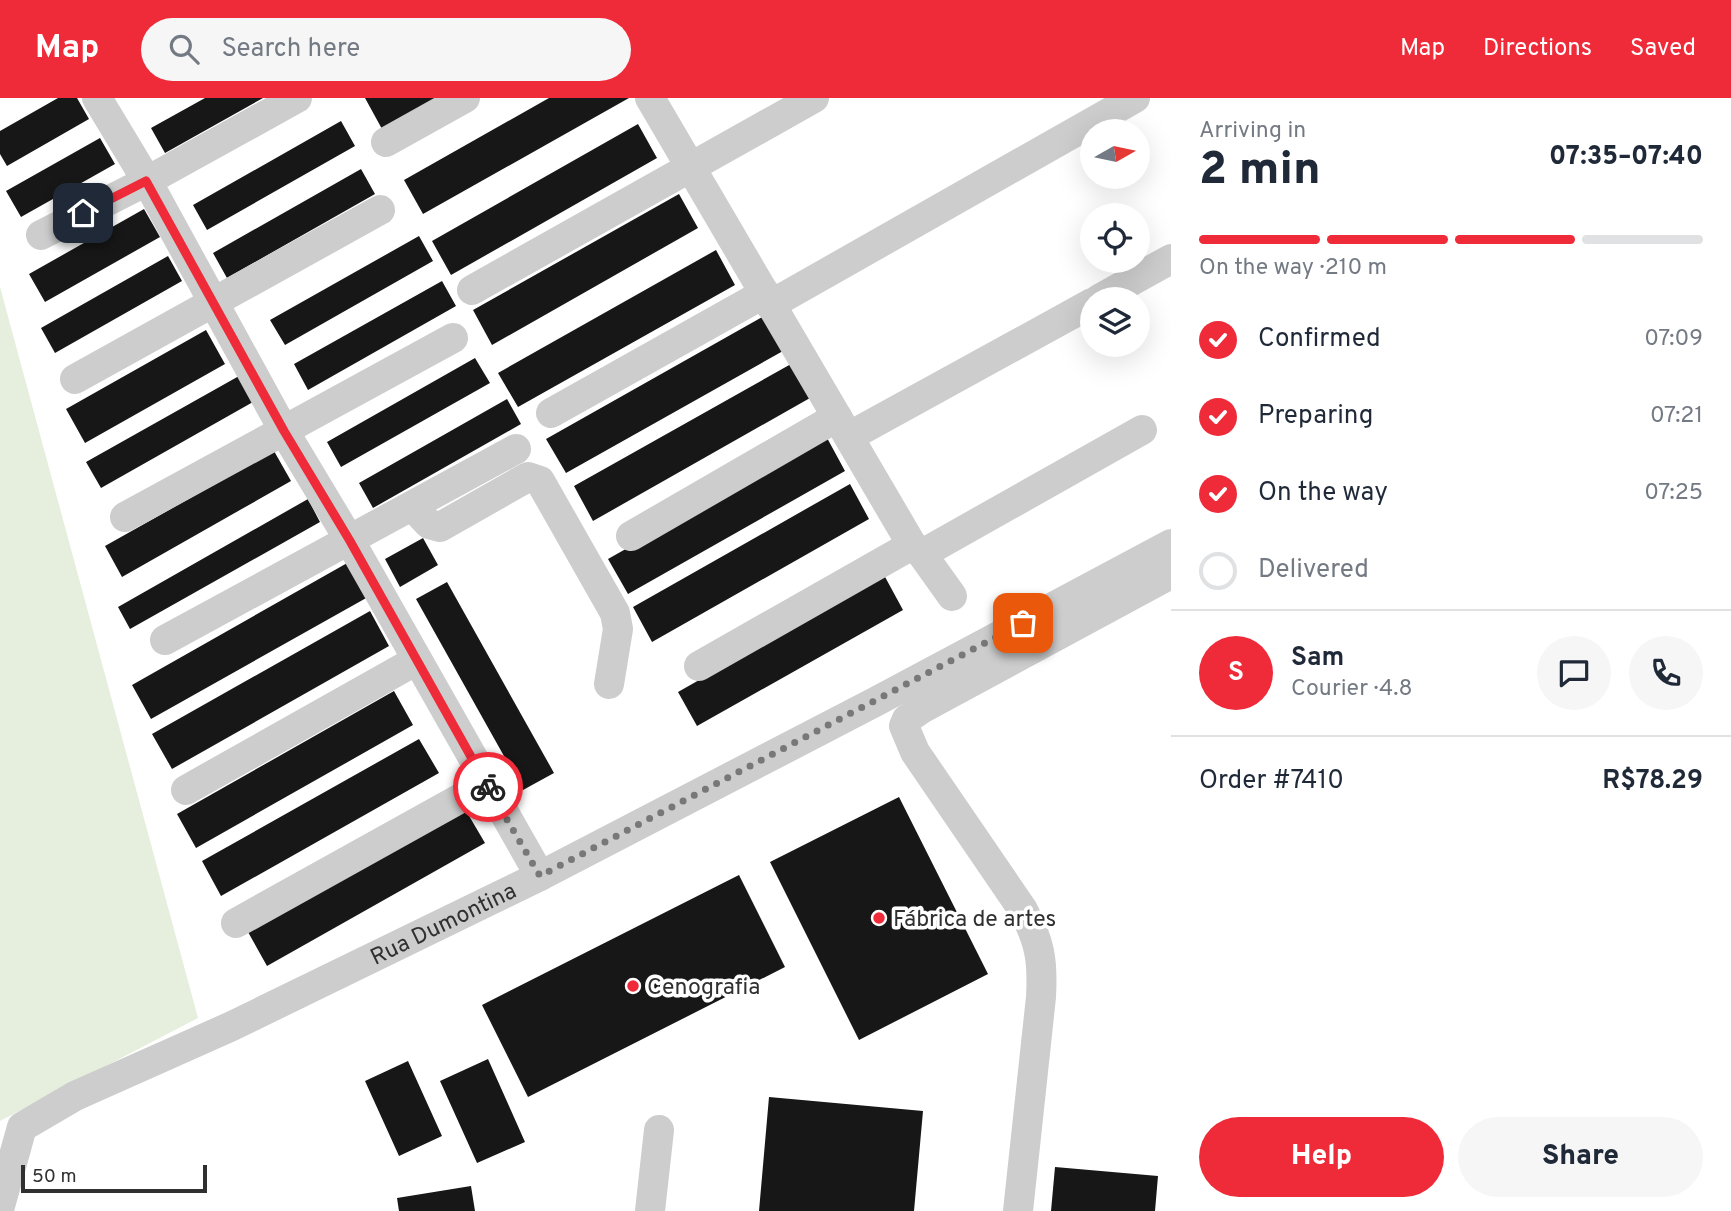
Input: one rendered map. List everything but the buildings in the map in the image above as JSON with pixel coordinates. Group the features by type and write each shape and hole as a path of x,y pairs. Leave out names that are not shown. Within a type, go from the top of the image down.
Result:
{"street":[{"path":"97,98 214,301 284,431 350,541 540,876"},
{"path":"41,235 297,98"},
{"path":"386,142 464,98"},
{"path":"650,98 843,427 917,549 952,596"},
{"path":"472,290 814,98"},
{"path":"551,413 768,299 1135,98"},
{"path":"75,379 380,210"},
{"path":"1121,287 1171,260"},
{"path":"631,536 1080,309"},
{"path":"125,517 453,338"},
{"path":"699,666 1142,430"},
{"path":"165,640 516,449"},
{"path":"413,507 429,524 440,527 528,478 540,481 615,613 618,629 610,684"},
{"name":"Rua Dumontina","path":"0,1206 22,1128 75,1096 232,1026 540,876 1171,544"},
{"path":"1018,1211 1041,997 1042,970 1036,936 1023,910 915,752 904,726 907,719 923,708 1171,574"},
{"path":"187,790 417,660"},
{"path":"236,923 486,784"},
{"path":"650,1211 659,1130"}],"green space":[{"path":"0,287 198,1018 0,1121"}],"way so far":[{"path":"488,787 540,876 1023,623"}],"place":[{"name":"Fábrica de artes","path":"879,918"},
{"name":"Cenografia","path":"633,986"}],"route":[{"path":"83,213 146,181 284,431 350,541 488,787"}]}
